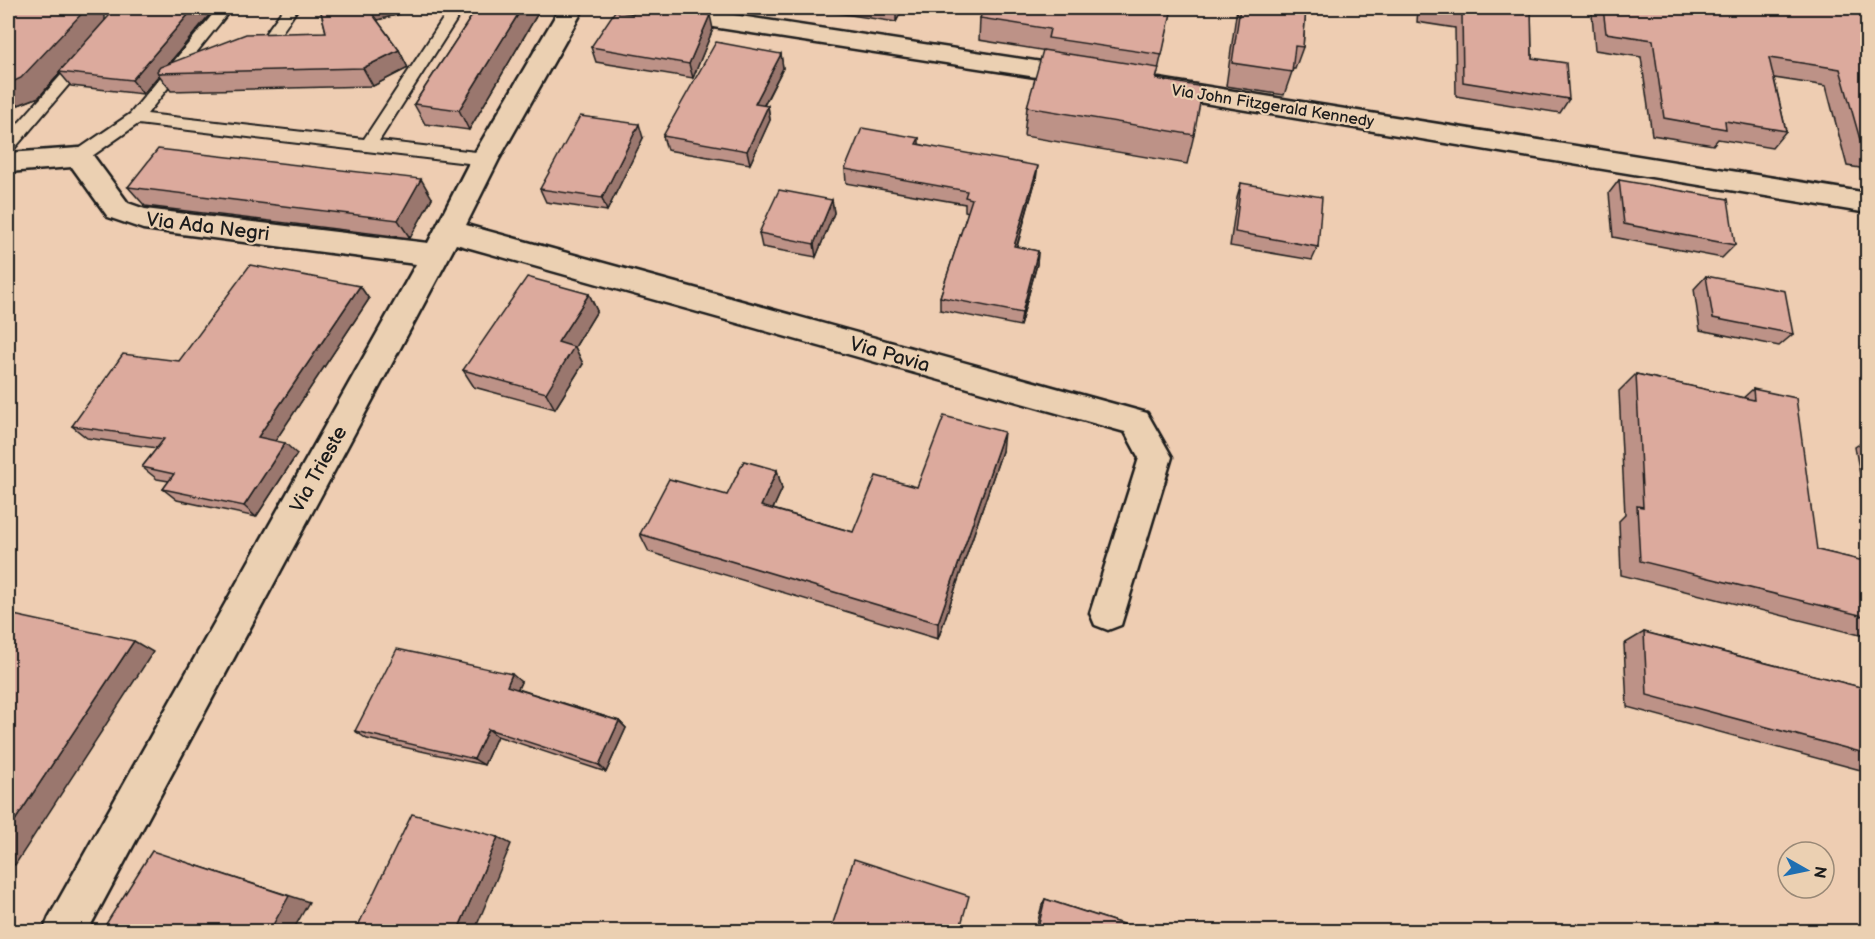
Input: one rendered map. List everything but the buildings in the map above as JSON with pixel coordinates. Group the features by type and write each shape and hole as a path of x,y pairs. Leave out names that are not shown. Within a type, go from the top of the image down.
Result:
{"street":[{"name":"Via Trieste","path":"64,932 442,243 485,159 572,8"},
{"path":"642,8 1103,79"},
{"name":"Via John Fitzgerald Kennedy","path":"1138,84 1868,203"},
{"path":"8,162 80,157"},
{"name":"Via Ada Negri","path":"80,157 118,210 134,217 442,243"},
{"name":"Via Pavia","path":"442,243 1136,422 1156,457 1108,613"}],"lane":[{"path":"80,157 135,118 225,8"},
{"path":"236,52 267,40 291,8"},
{"path":"370,143 457,8"},
{"path":"8,145 91,50"},
{"path":"165,81 196,69"},
{"path":"135,118 370,143 485,159"}]}
